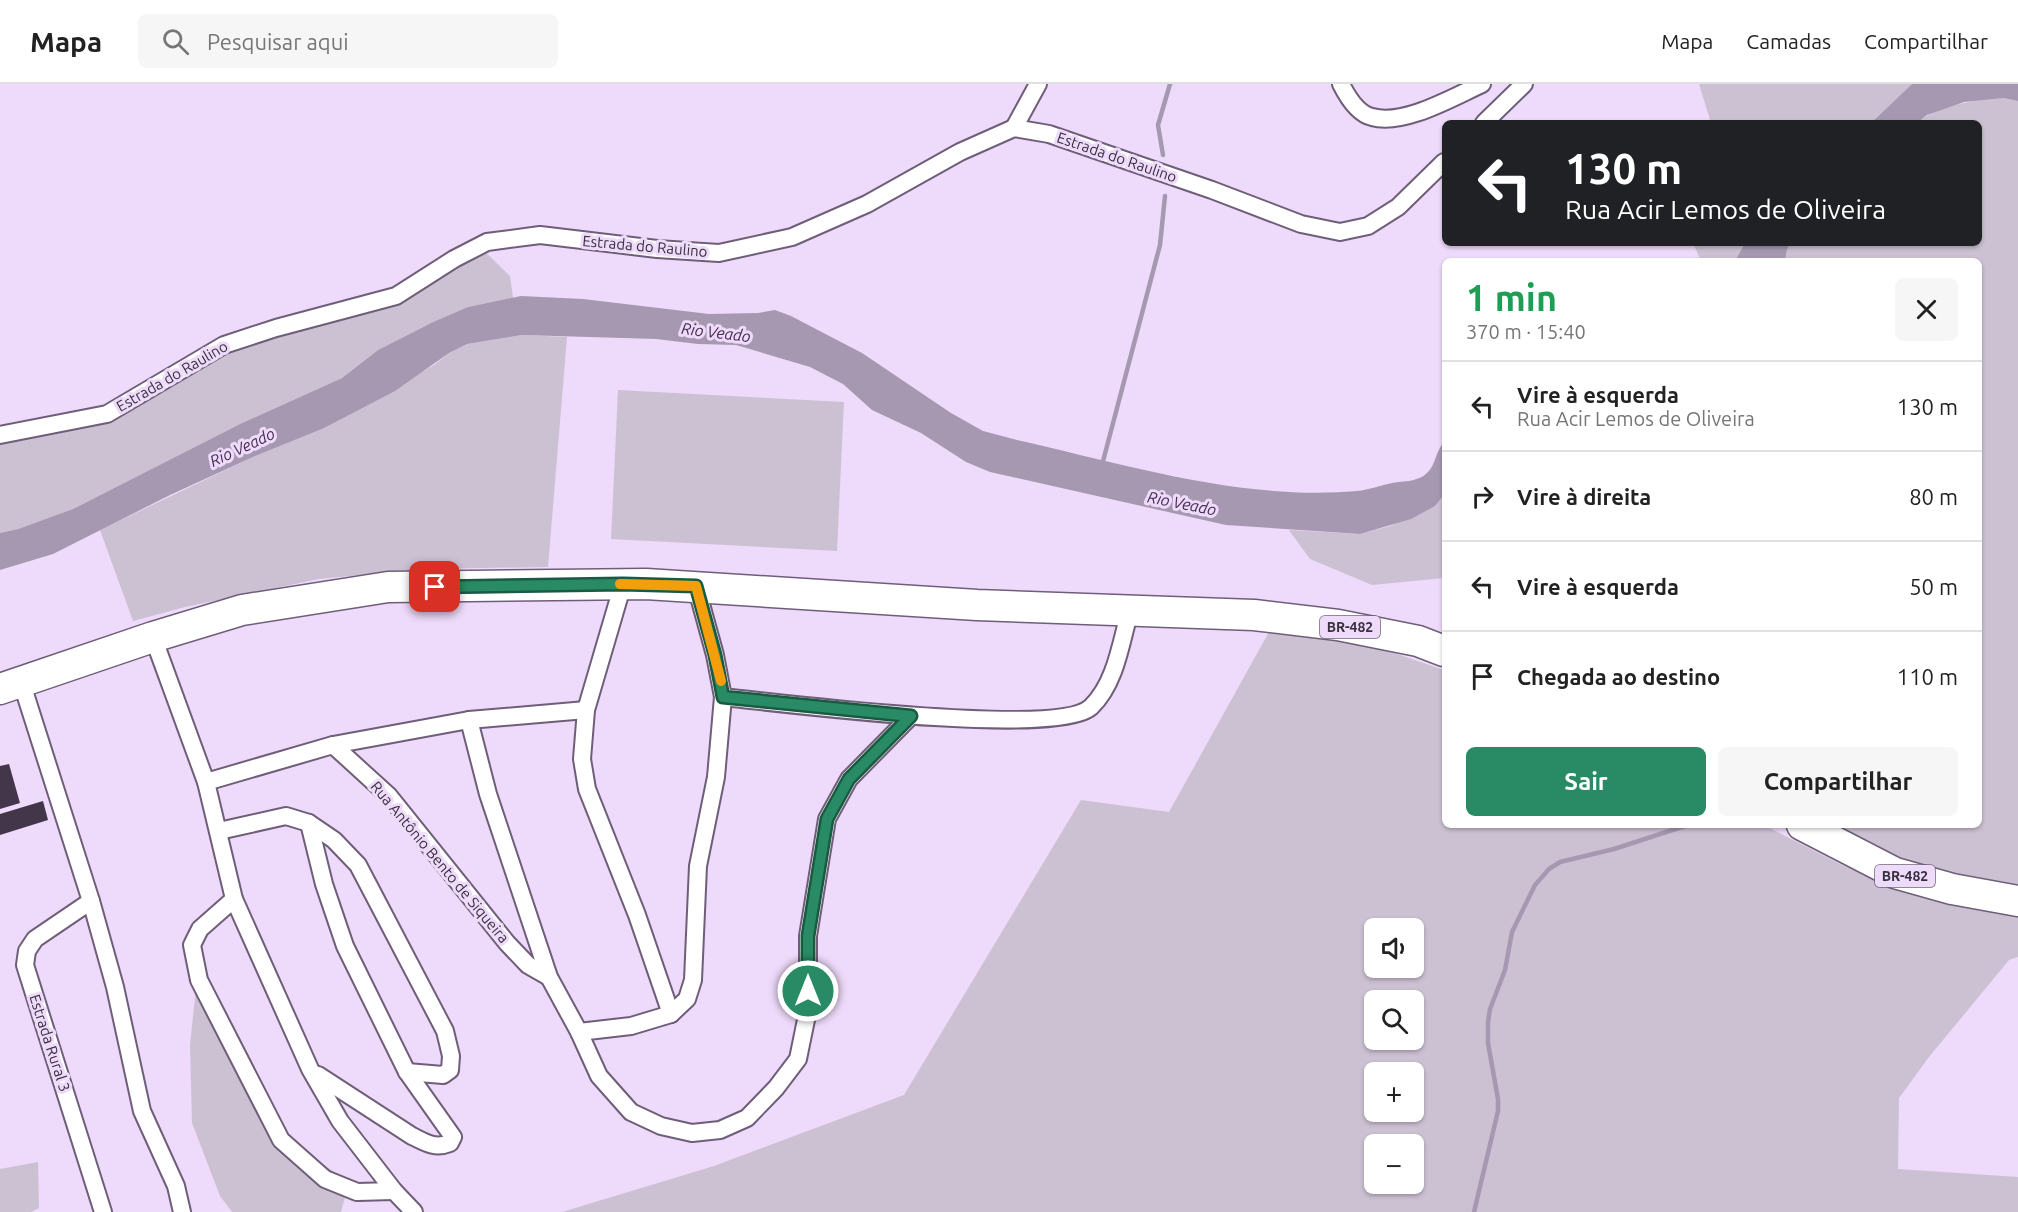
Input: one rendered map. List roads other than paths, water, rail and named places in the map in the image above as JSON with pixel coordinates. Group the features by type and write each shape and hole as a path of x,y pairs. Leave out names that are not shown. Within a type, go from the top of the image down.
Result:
{"highway":[{"name":"BR-482","path":"10,685 242,610 388,587 623,584 696,586 977,605 1254,615 1338,625 1418,641 1442,650"},
{"name":"BR-482","path":"1808,828 1895,873 1952,889 2018,901"}],"street":[{"path":"1014,128 1038,84"},
{"path":"1341,84 1348,100 1371,117 1406,118 1482,84"},
{"path":"1487,120 1524,84"},
{"name":"Estrada do Raulino","path":"0,435 107,414 224,345 276,328 396,296 454,259 487,242 540,235 657,249 719,253 792,237 867,204 960,152 1014,128 1049,134 1212,190 1301,224 1340,232 1368,225 1398,207 1442,164"},
{"path":"623,584 586,710 582,759 587,789 637,915 671,1014"},
{"path":"579,1032 631,1026 671,1014 687,999 693,981 698,866 716,777 723,697 715,655 696,586"},
{"path":"723,697 911,716 1036,720 1070,716 1090,708 1101,694 1114,668 1130,610"},
{"path":"153,637 206,782 234,899 310,1069 340,1120 394,1191 414,1212"},
{"path":"10,685 91,901 115,987 142,1111 176,1186 182,1212"},
{"path":"206,782 333,745 469,720 586,710"},
{"name":"Rua Antônio Bento de Siqueira","path":"469,720 488,794 549,977 579,1032 598,1076 631,1112 661,1126 692,1133 720,1130 747,1118 776,1088 798,1059 808,1010 808,936 827,819 849,779 911,716"},
{"name":"Rua Antônio Bento de Siqueira","path":"333,745 389,796 507,944 528,965 549,977"},
{"path":"219,831 286,816 309,823 334,840 358,865 445,1031 451,1056 450,1070 443,1075 407,1072"},
{"path":"309,823 324,884 345,946 407,1072 453,1137 450,1143 441,1147 412,1136 331,1085 310,1069"},
{"path":"234,899 200,929 192,945 199,980 281,1140 325,1179 357,1192 394,1191"},
{"name":"Estrada Rural 3","path":"91,901 35,939 27,951 25,965 103,1212"}],"water":[{"path":"1912,84 2018,84 2018,101 2004,98 1964,102 1927,115 1921,120 1874,120"},
{"path":"1743,246 1789,246 1786,258 1737,258"},
{"name":"Rio Veado","path":"521,296 583,299 709,314 758,313 775,310 862,353 951,413 983,431 1186,479 1271,491 1314,493 1361,490 1411,481 1430,470 1442,445 1442,497 1435,506 1411,519 1360,534 1226,525 990,472 966,462 921,433 872,410 843,384 810,367 736,345 698,344 656,339 522,335 467,344 449,353 395,391 322,429 170,495 53,554 0,570 0,533 18,529 73,509 240,424 342,378 378,350 468,307"}],"waterway":[{"path":"1163,155 1158,125 1170,84"},
{"path":"1102,465 1160,245 1165,196"},
{"path":"1474,1212 1498,1111 1488,1043 1490,1009 1505,970 1512,932 1535,885 1549,869 1560,862 1614,849 1679,828"}]}
